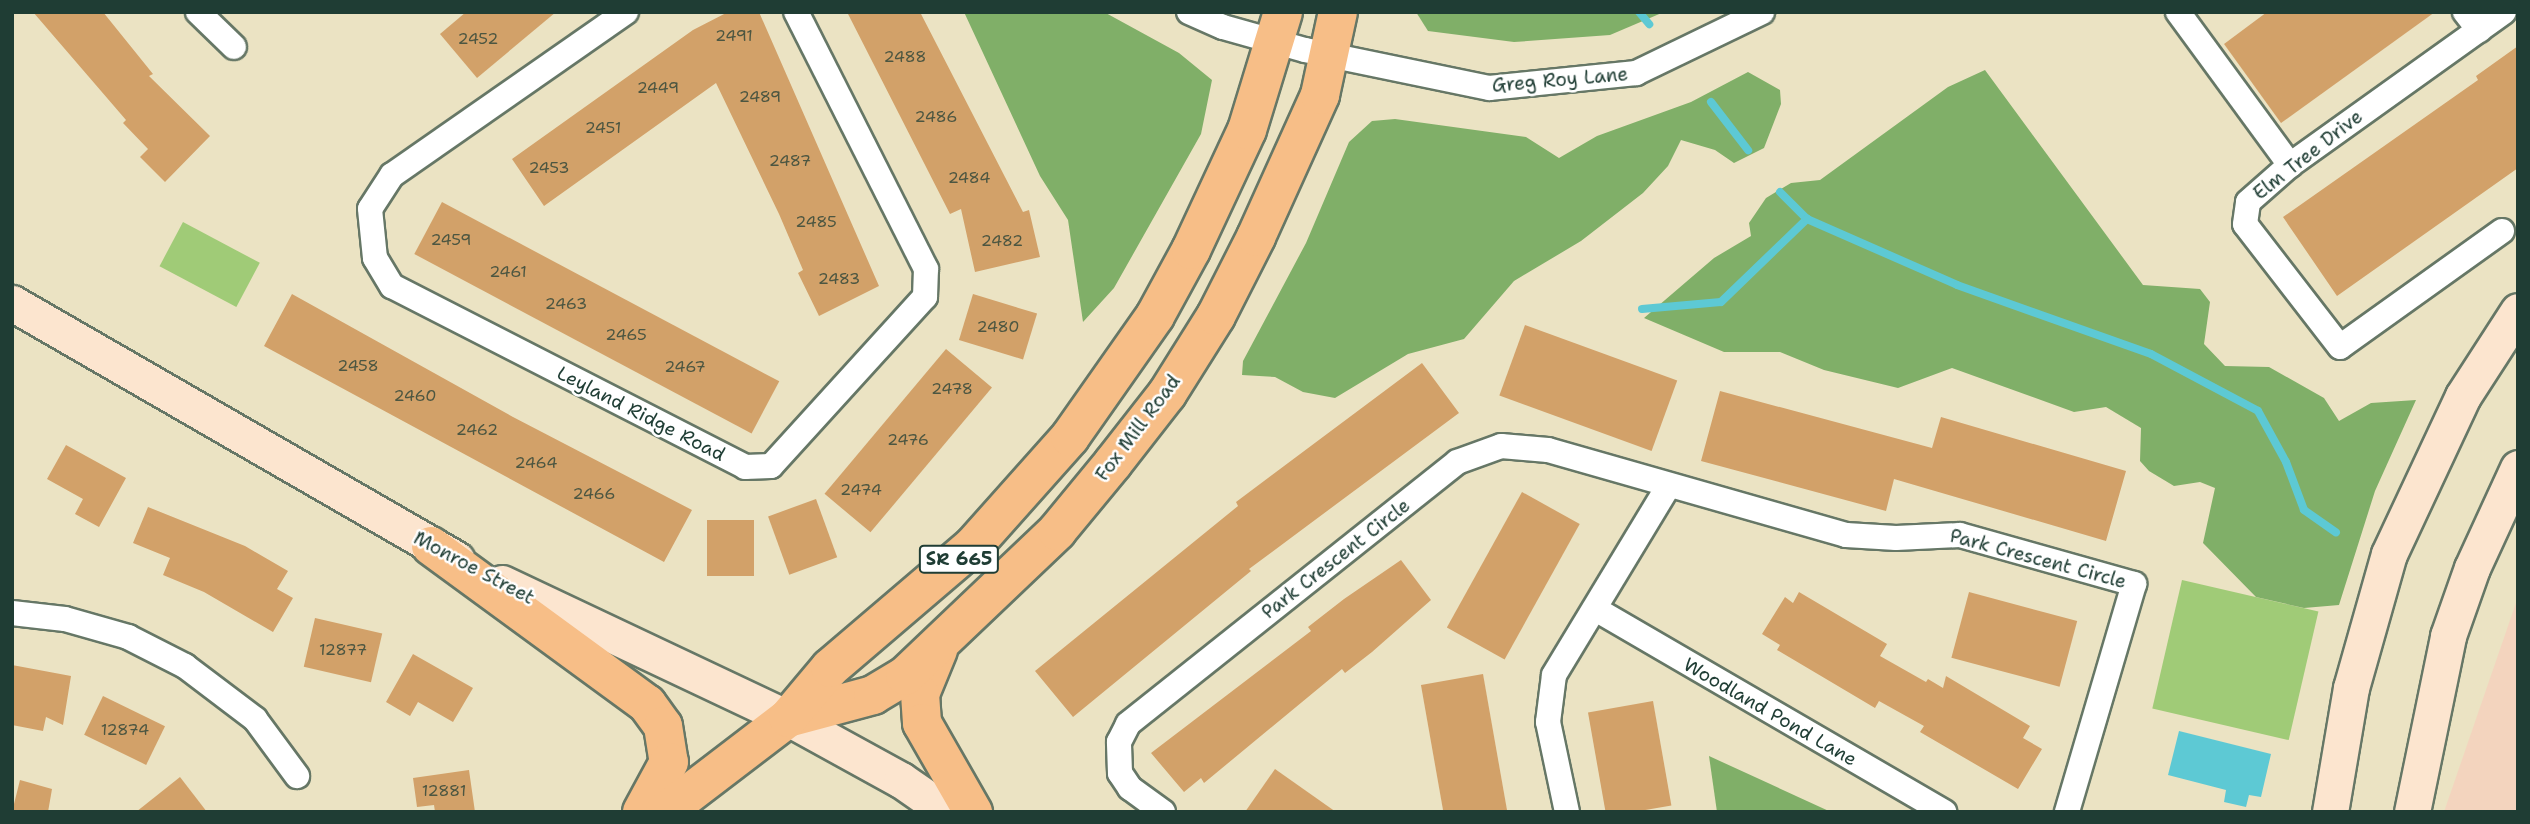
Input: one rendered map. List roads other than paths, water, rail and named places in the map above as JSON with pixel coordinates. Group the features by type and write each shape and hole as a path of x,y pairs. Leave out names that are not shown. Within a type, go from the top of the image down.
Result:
{"main road":[{"name":"Fox Mill Road","path":"664,812 788,718 830,668 973,546 1070,437 1155,316 1222,188 1248,130 1298,40 1338,12"},
{"name":"Fox Mill Road","path":"788,718 873,695 905,676 1057,531 1167,394 1216,316 1256,237 1320,95 1298,40"},
{"name":"Monroe Street","path":"12,303 431,546 570,618 788,718 901,780 947,812"},
{"path":"2330,812 2351,688 2389,554 2463,396 2518,312"},
{"path":"2412,812 2426,729 2448,636 2472,568 2518,468"},
{"path":"431,546 647,704 663,726 669,762 642,812"},
{"path":"943,641 923,680 922,723 974,812"}],"street":[{"path":"198,12 234,47"},
{"name":"Leyland Ridge Road","path":"626,12 392,175 370,209 374,258 392,286 745,467 771,466 925,297 926,269 796,12"},
{"name":"Greg Roy Lane","path":"1189,12 1489,88 1636,74 1762,12"},
{"name":"Elm Tree Drive","path":"2502,231 2340,347 2245,223 2248,202 2290,165 2472,21 2504,12"},
{"path":"2188,16 2290,165"},
{"name":"Park Crescent Circle","path":"1163,812 1130,788 1120,773 1119,743 1128,724 1457,462 1501,446 1525,447 1846,535 1896,538 1960,535 2134,584 2067,812"},
{"path":"1567,812 1548,722 1548,697 1554,675 1597,610 1668,487"},
{"name":"Woodland Pond Lane","path":"1597,610 1944,812"},
{"path":"12,613 65,619 128,637 186,666 256,719 297,776"}],"water":[{"path":"2179,731 2271,754 2261,797 2249,795 2246,807 2224,802 2226,790 2168,775"}],"waterway":[{"path":"1639,12 1649,24"},
{"path":"1711,102 1748,150"},
{"path":"1780,192 1807,219"},
{"path":"1642,309 1721,302 1807,219 1957,285 2151,354 2258,411 2286,462 2304,510 2336,532"}]}
